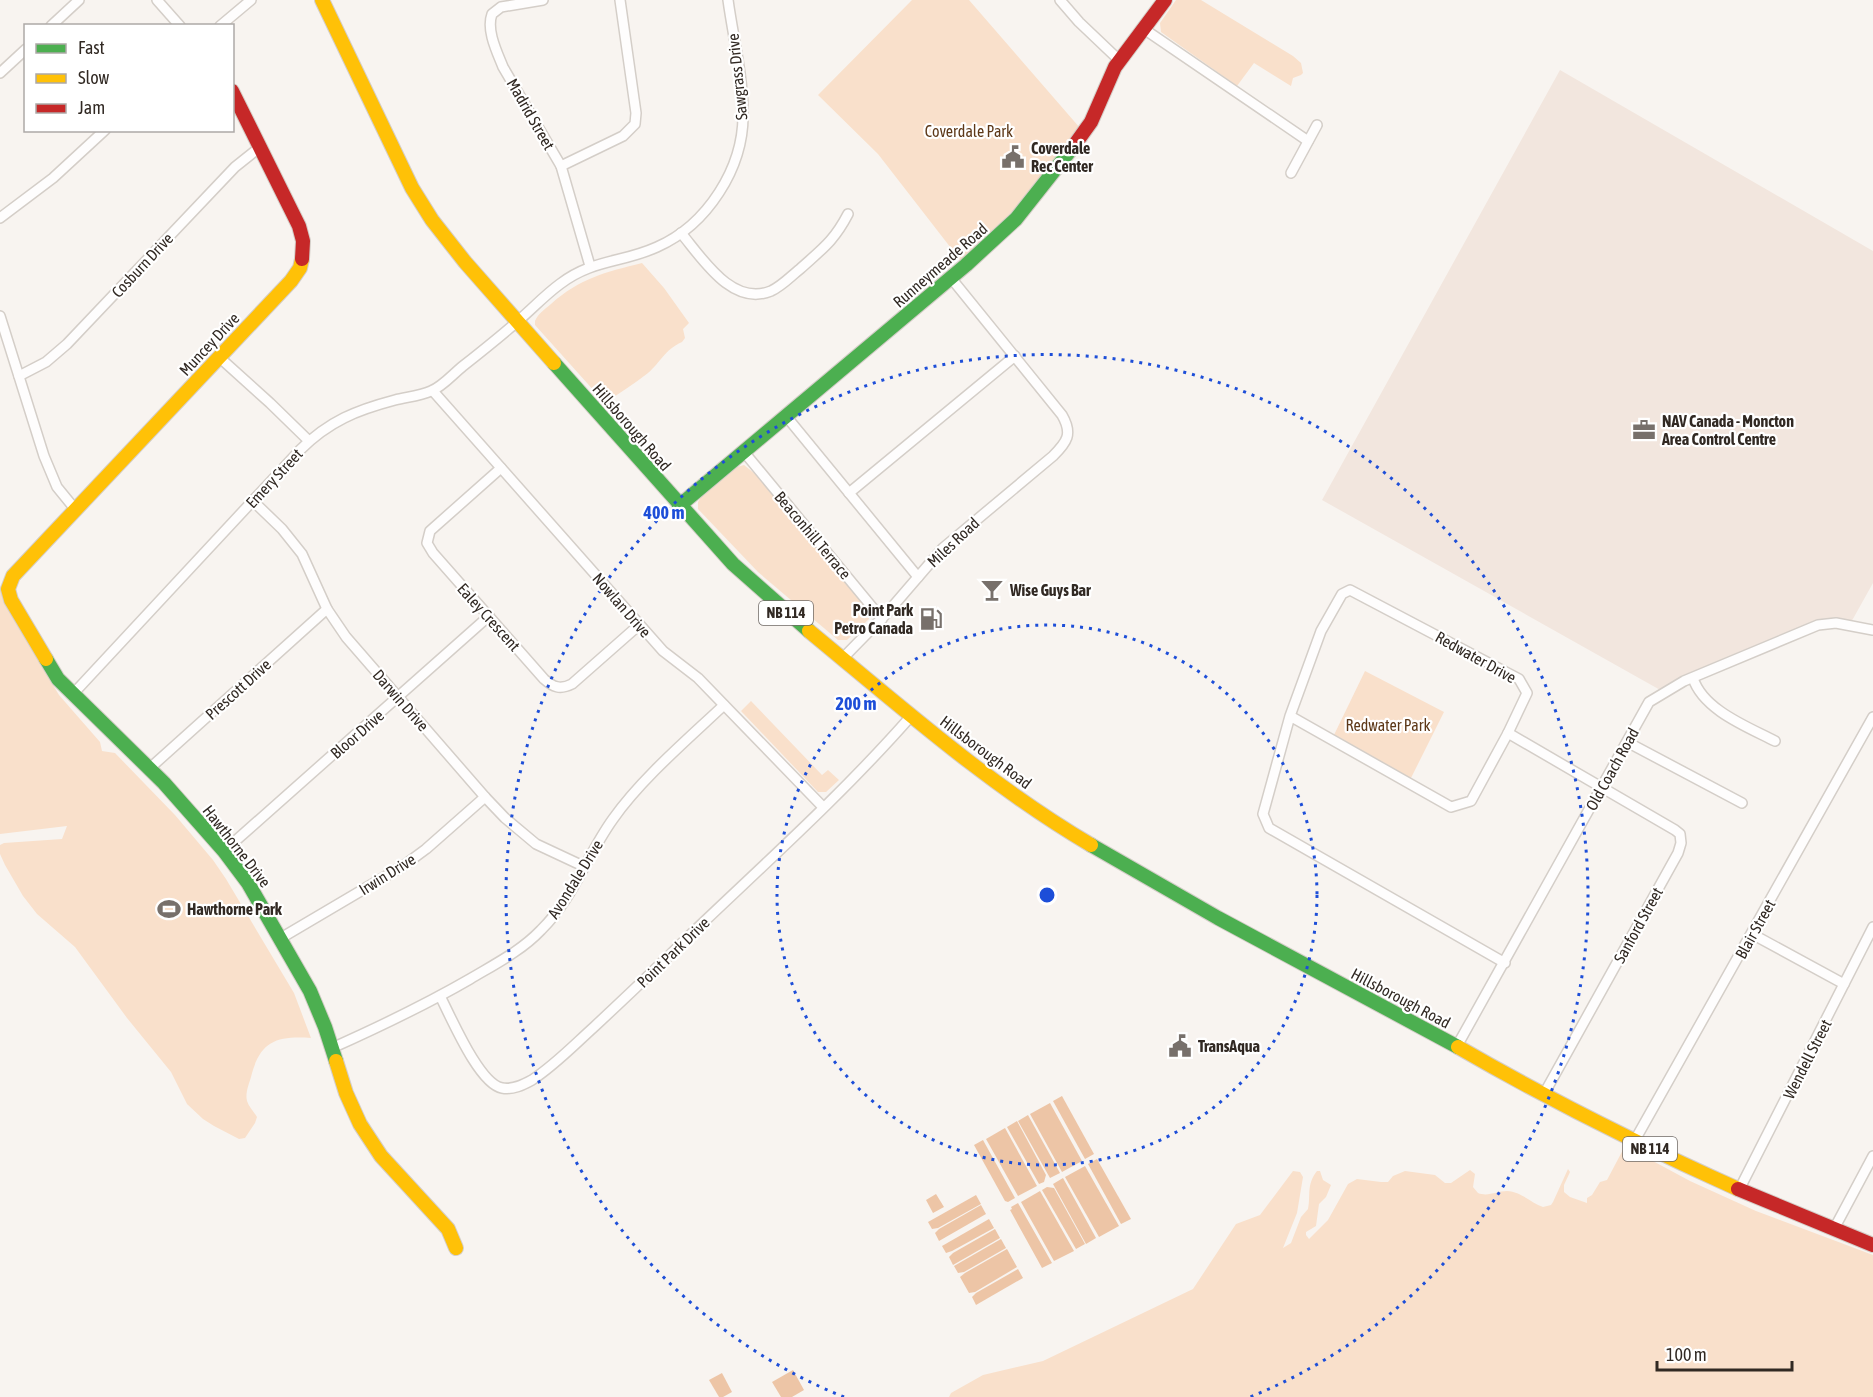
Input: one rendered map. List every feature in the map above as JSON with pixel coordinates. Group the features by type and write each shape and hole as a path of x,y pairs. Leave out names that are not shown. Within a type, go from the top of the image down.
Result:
{"street":[{"path":"53,24 79,0"},
{"path":"157,0 178,24"},
{"path":"222,24 251,0"},
{"name":"Hillsborough Road","path":"322,0 403,171 421,203 465,262 720,551 751,582 912,716 994,781 1054,823 1218,918 1664,1156 1739,1190 1873,1245"},
{"name":"Madrid Street","path":"543,0 501,7 492,14 490,25 496,50 504,67 561,166 590,266"},
{"path":"561,166 623,136 635,123 636,113 620,0"},
{"name":"Sawgrass Drive","path":"518,321 560,284 590,266 650,250 681,233 707,208 724,184 735,158 742,130 743,103 728,0"},
{"path":"1060,0 1079,22 1120,61"},
{"name":"Runneymeade Road","path":"679,506 951,278 1016,219 1080,140 1091,122 1112,73 1165,0"},
{"path":"1144,29 1308,141"},
{"path":"0,73 24,51"},
{"name":"Muncey Drive","path":"8,583 300,269 304,256 304,243 298,226 234,95"},
{"path":"1291,173 1317,125"},
{"path":"0,218 53,178 103,132"},
{"name":"Cosburn Drive","path":"19,375 45,362 67,344 235,167 260,147"},
{"path":"681,233 726,285 757,294 770,291 782,284 822,249 834,238 848,214"},
{"path":"849,493 1015,356 951,278"},
{"path":"0,316 48,466 62,494 75,509"},
{"name":"Emery Street","path":"73,694 309,441 341,418 359,410 433,391 518,321"},
{"name":"Miles Road","path":"842,659 882,619 943,548 1053,456 1066,442 1068,432 1062,415 1015,356"},
{"path":"219,357 309,441"},
{"name":"Nowlan Drive","path":"433,391 663,651 698,678 823,807"},
{"path":"786,416 918,577"},
{"name":"Beaconhill Terrace","path":"744,452 882,619"},
{"name":"Ealey Crescent","path":"501,468 432,529 428,538 429,548 433,553 544,679 558,688 572,684 639,625"},
{"name":"Darwin Drive","path":"253,501 282,529 302,554 327,609 346,637 485,797 518,830 536,844 583,866"},
{"name":"Hawthorne Drive","path":"8,583 9,596 53,672 150,768 224,851 258,899 320,1012 346,1093 368,1138 390,1166 441,1220 448,1229 456,1248"},
{"name":"Redwater Drive","path":"1290,716 1450,807 1472,801 1527,693 1519,679 1350,590 1342,594 1321,631 1290,716 1263,814 1269,828 1505,963"},
{"name":"Prescott Drive","path":"150,768 327,609"},
{"name":"Bloor Drive","path":"224,851 489,616"},
{"name":"Old Coach Road","path":"1457,1046 1649,702 1684,681 1818,625 1836,623 1873,630"},
{"path":"1693,678 1696,686 1720,712 1775,741"},
{"name":"Avondale Drive","path":"332,1048 440,996 507,958 532,938 559,909 600,837 631,796 724,705"},
{"name":"Point Park Drive","path":"440,996 477,1066 487,1079 503,1088 515,1088 522,1085 548,1067 590,1031 823,807 912,716"},
{"name":"Blair Street","path":"1635,1140 1873,717"},
{"path":"1508,733 1601,789"},
{"path":"1627,742 1742,803"},
{"name":"Sanford Street","path":"1544,1094 1651,903 1681,843 1680,834 1675,830 1601,789"},
{"name":"Irwin Drive","path":"281,938 404,866 485,797"},
{"name":"Wendell Street","path":"1739,1190 1873,927"},
{"path":"1752,934 1844,984"},
{"path":"1862,948 1873,951"},
{"path":"1834,1229 1873,1156"}],"shaded area":[{"path":"1560,70 1873,251 1873,583 1849,626 1818,625 1662,691 1322,500"},
{"path":"1062,1096 1094,1154 1085,1159 1053,1101"},
{"path":"1050,1103 1082,1161 1062,1172 1030,1114"},
{"path":"1028,1115 1060,1173 1050,1178 1018,1121"},
{"path":"1017,1121 1046,1175 1044,1182 1039,1184 1007,1127"},
{"path":"1005,1128 1037,1186 1018,1196 986,1139"},
{"path":"983,1140 1015,1198 1008,1202 1005,1201 974,1145"},
{"path":"1097,1159 1131,1219 1121,1224 1088,1164"},
{"path":"1085,1166 1119,1226 1099,1237 1065,1177"},
{"path":"1063,1178 1096,1238 1086,1244 1053,1184"},
{"path":"1047,1187 1054,1188 1085,1244 1076,1249 1042,1190"},
{"path":"1040,1191 1074,1251 1054,1261 1021,1202"},
{"path":"936,1194 944,1207 933,1213 926,1200"},
{"path":"976,1195 981,1204 938,1228 932,1229 928,1222"},
{"path":"1018,1203 1052,1263 1042,1268 1010,1210"},
{"path":"981,1205 986,1214 939,1241 935,1233 939,1229"},
{"path":"989,1219 994,1228 946,1253 942,1246"},
{"path":"995,1229 1000,1238 953,1265 949,1257 953,1253"},
{"path":"1001,1239 1006,1248 964,1272 958,1273 954,1266"},
{"path":"1007,1249 1017,1267 975,1292 969,1293 960,1277"},
{"path":"1018,1269 1023,1278 976,1305 972,1297 976,1293"},
{"path":"793,1370 804,1390 792,1397 781,1397 772,1382"},
{"path":"722,1373 732,1392 719,1397 709,1380"}],"green space":[{"name":"Coverdale Park","path":"912,0 969,0 1080,128 1015,209 961,261 878,154 818,95"},
{"path":"1176,0 1201,0 1293,56 1301,63 1303,73 1293,78 1291,86 1254,63 1237,86 1161,32 1160,23"},
{"path":"642,263 664,288 689,323 683,329 685,338 682,342 667,352 648,373 605,403 535,325 535,321 562,295 583,282 605,273"},
{"path":"744,465 764,481 870,611 869,619 847,640 838,640 758,572 698,509 701,497 737,467"},
{"name":"Hawthorne Park","path":"0,584 3,601 59,695 100,742 102,751 115,753 175,815 213,860 294,993 311,1038 279,1040 271,1043 259,1055 246,1095 257,1117 245,1138 239,1139 214,1126 187,1104 171,1072 127,1018 75,947 37,914 23,896 0,854 0,845 4,843 62,839 67,826 0,834"},
{"name":"Redwater Park","path":"1365,671 1444,712 1410,780 1333,737"},
{"path":"751,701 822,775 828,770 839,780 826,792 818,792 741,711"},
{"path":"1625,1146 1690,1181 1756,1211 1873,1255 1873,1397 949,1397 951,1393 983,1375 1043,1361 1193,1289 1236,1224 1260,1215 1293,1171 1300,1172 1303,1177 1297,1213 1283,1248 1291,1243 1301,1217 1308,1209 1310,1185 1317,1171 1320,1171 1323,1180 1331,1185 1326,1197 1319,1204 1316,1226 1306,1232 1309,1239 1328,1220 1348,1184 1357,1179 1388,1182 1393,1176 1405,1171 1435,1175 1445,1183 1451,1183 1470,1170 1475,1174 1473,1187 1478,1193 1512,1192 1543,1207 1553,1202 1568,1169 1570,1172 1564,1185 1564,1192 1570,1197 1587,1203 1587,1198 1592,1195 1600,1182 1607,1180"}],"traffic: fast":[{"path":"679,506 966,265 1016,219 1073,147"},
{"path":"554,363 733,564 809,631"},
{"path":"46,659 58,679 164,783 224,851 248,883 310,991 336,1061"},
{"path":"1091,845 1218,918 1458,1047"}],"traffic: slow":[{"path":"322,0 412,188 432,220 465,262 554,363"},
{"path":"46,659 11,600 8,589 13,576 291,281 300,268 302,259"},
{"path":"809,631 981,771 1053,822 1091,845"},
{"path":"1458,1047 1596,1121 1738,1189"},
{"path":"336,1061 346,1093 360,1124 381,1156 448,1229 456,1248"}],"traffic: jam":[{"path":"1073,147 1091,122 1115,67 1165,0"},
{"path":"234,95 299,226 303,241 302,259"},
{"path":"1738,1189 1873,1245"}],"place":[{"name":"Coverdale Rec Center","path":"1013,157"},
{"name":"NAV Canada - Moncton Area Control Centre","path":"1644,430"},
{"name":"Wise Guys Bar","path":"992,590"},
{"name":"Point Park Petro Canada","path":"931,619"},
{"name":"Hawthorne Park","path":"169,909"},
{"name":"TransAqua","path":"1180,1046"}]}
